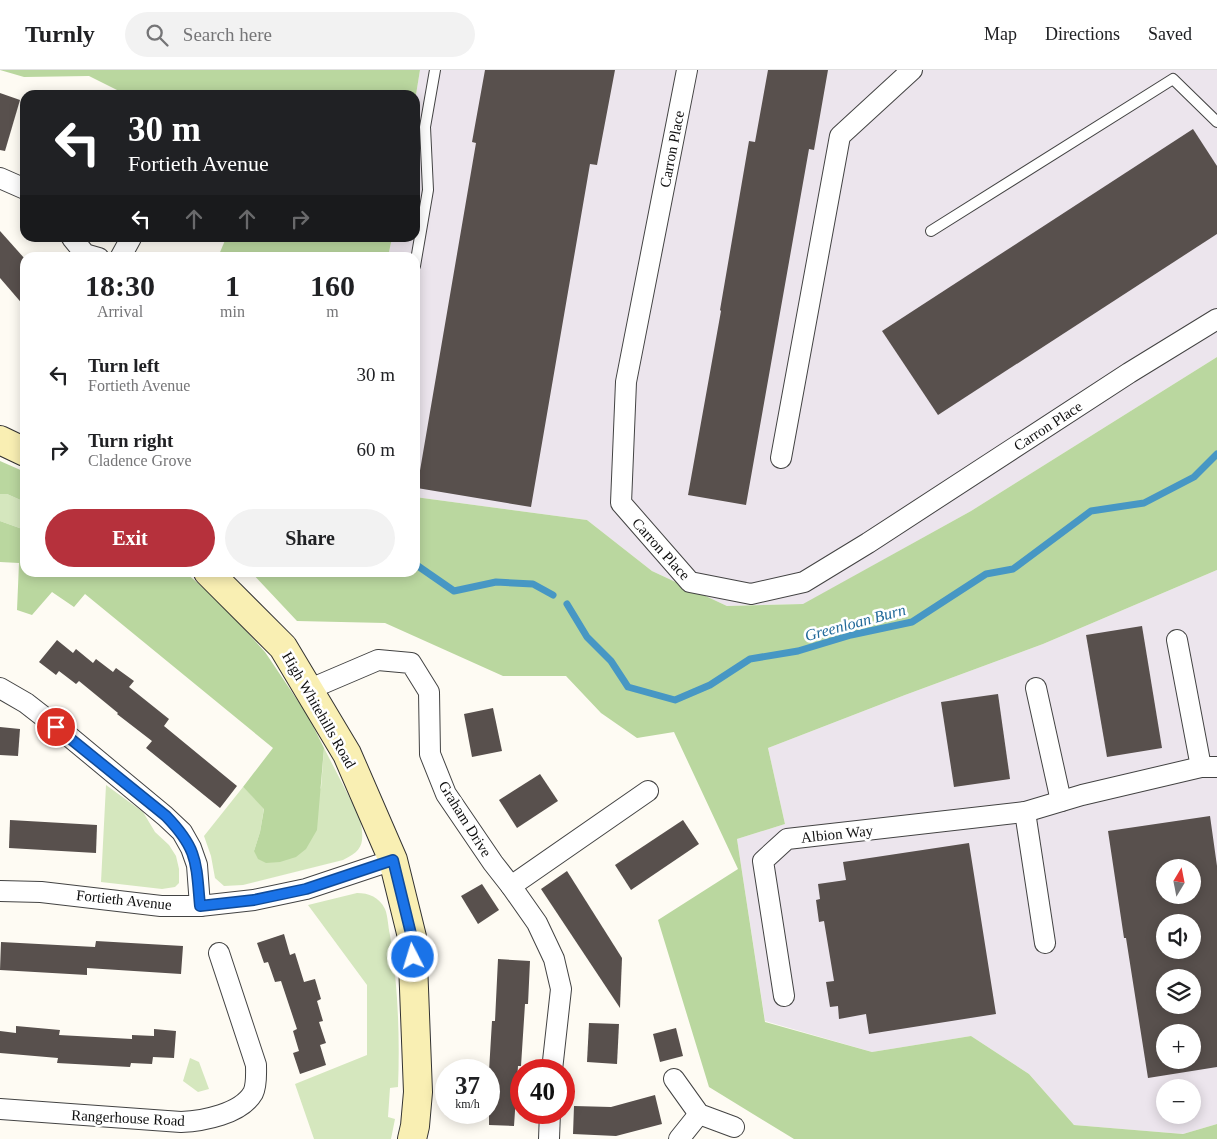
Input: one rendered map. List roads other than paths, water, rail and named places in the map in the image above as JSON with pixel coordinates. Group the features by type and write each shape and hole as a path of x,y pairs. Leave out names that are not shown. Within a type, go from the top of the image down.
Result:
{"street":[{"name":"Carron Place","path":"687,70 626,382 620,503 690,582 751,594 804,582 876,538 1129,373 1217,319"},
{"path":"781,458 840,136 912,70"},
{"path":"0,178 20,187"},
{"path":"75,242 83,252"},
{"path":"0,440 20,450"},
{"name":"High Whitehills Road","path":"213,577 283,648 310,690 347,754 393,860 412,938 418,1092 412,1139"},
{"name":"Albion Way","path":"784,996 763,861 787,839 1024,812 1061,801 1209,767 1178,640"},
{"name":"Graham Drive","path":"310,690 378,660 411,663 429,692 430,754 446,794 511,886"},
{"path":"0,688 26,704 70,738 166,816 182,832 197,864 200,906"},
{"path":"1036,688 1061,801"},
{"path":"553,1059 560,989 554,959 537,923 511,886 648,791"},
{"path":"1024,812 1045,943"},
{"name":"Fortieth Avenue","path":"0,891 41,892 161,906 200,906 254,900 306,889 393,860"},
{"name":"Rangerhouse Road","path":"0,1109 181,1122 203,1121 243,1103 253,1092 256,1080 256,1065 219,954"},
{"path":"674,1079 699,1114 734,1127"},
{"path":"679,1139 699,1114"},
{"path":"549,1139 550,1124"}],"lane":[{"path":"420,237 428,190 425,127 435,70"},
{"path":"931,231 1173,79 1217,122"}],"waterway":[{"name":"Greenloan Burn","path":"567,604 587,637 611,661 628,687 675,700 710,685 750,659 798,651 851,635 912,622 986,574 1013,569 1091,511 1144,503 1194,477 1217,454"},
{"name":"Greenloan Burn","path":"420,567 454,591 496,582 533,584 553,595"}]}
